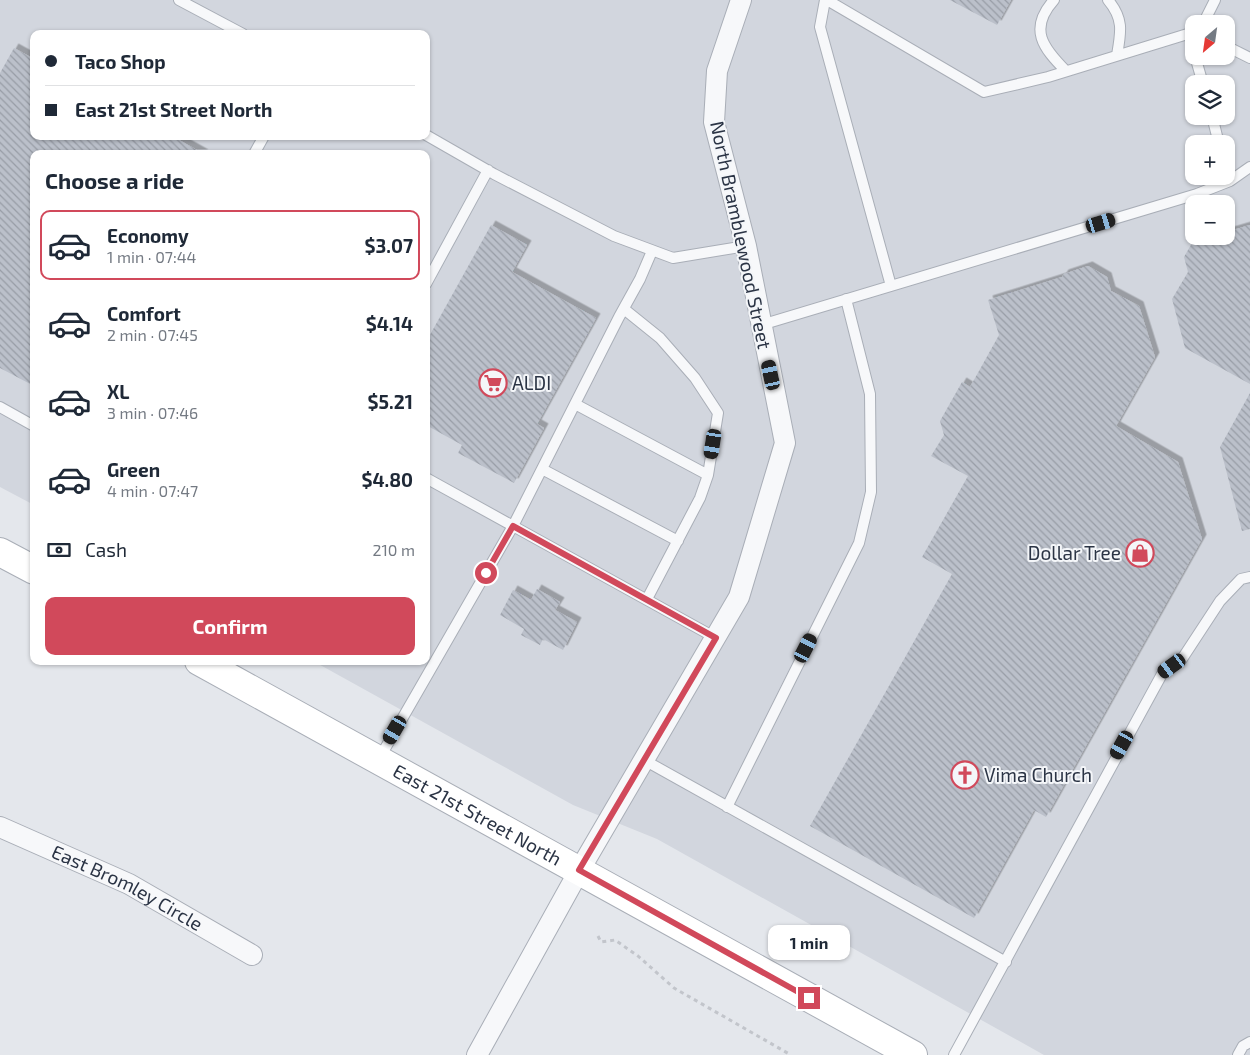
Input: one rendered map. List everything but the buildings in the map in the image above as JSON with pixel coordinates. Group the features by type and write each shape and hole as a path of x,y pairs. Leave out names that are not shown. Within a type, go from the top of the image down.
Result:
{"main road":[{"path":"0,552 30,565"},
{"name":"East 21st Street North","path":"213,665 378,760 913,1055"}],"street":[{"name":"North Bramblewood Street","path":"477,1055 579,870 739,597 785,443 746,246 714,122 717,71 741,0"},
{"name":"East Bromley Circle","path":"0,827 129,884 252,955"}],"lane":[{"path":"179,0 235,30"},
{"path":"891,286 820,27 826,0 984,92 1066,71 1185,35"},
{"path":"1054,0 1046,9 1041,26 1041,40 1051,55 1066,71"},
{"path":"1108,0 1116,9 1120,22 1121,35 1116,55"},
{"path":"1208,15 1215,0"},
{"path":"1235,50 1250,58"},
{"path":"430,137 614,236 652,251 673,258 746,246"},
{"path":"1235,177 1250,167"},
{"path":"430,277 488,170"},
{"path":"760,324 1197,194 1218,185"},
{"path":"378,760 513,526 640,279 652,251"},
{"path":"727,807 859,543 871,492 870,394 846,299"},
{"path":"624,309 660,338 672,351 695,378 718,413 708,475 700,498 647,599"},
{"path":"575,404 708,475"},
{"path":"0,407 30,424"},
{"path":"542,469 678,541"},
{"path":"430,480 716,638"},
{"path":"954,1055 1162,674 1182,659 1220,601 1241,579 1250,577"},
{"path":"644,760 1006,962"},
{"path":"1238,1055 1243,1046 1250,1042"}],"path":[{"path":"598,936 601,942 615,940 638,956 674,988 790,1055"}],"shaded area":[{"path":"0,0 1250,0 1250,1055 1044,1055 657,839 573,805 320,665 430,665 430,150 30,150 30,503 0,487"}],"place":[{"name":"ALDI","path":"493,383"},
{"name":"Dollar Tree","path":"1140,553"},
{"name":"Vima Church","path":"965,775"}],"route":[{"path":"486,573 513,526 716,638 579,870 809,998"}]}
